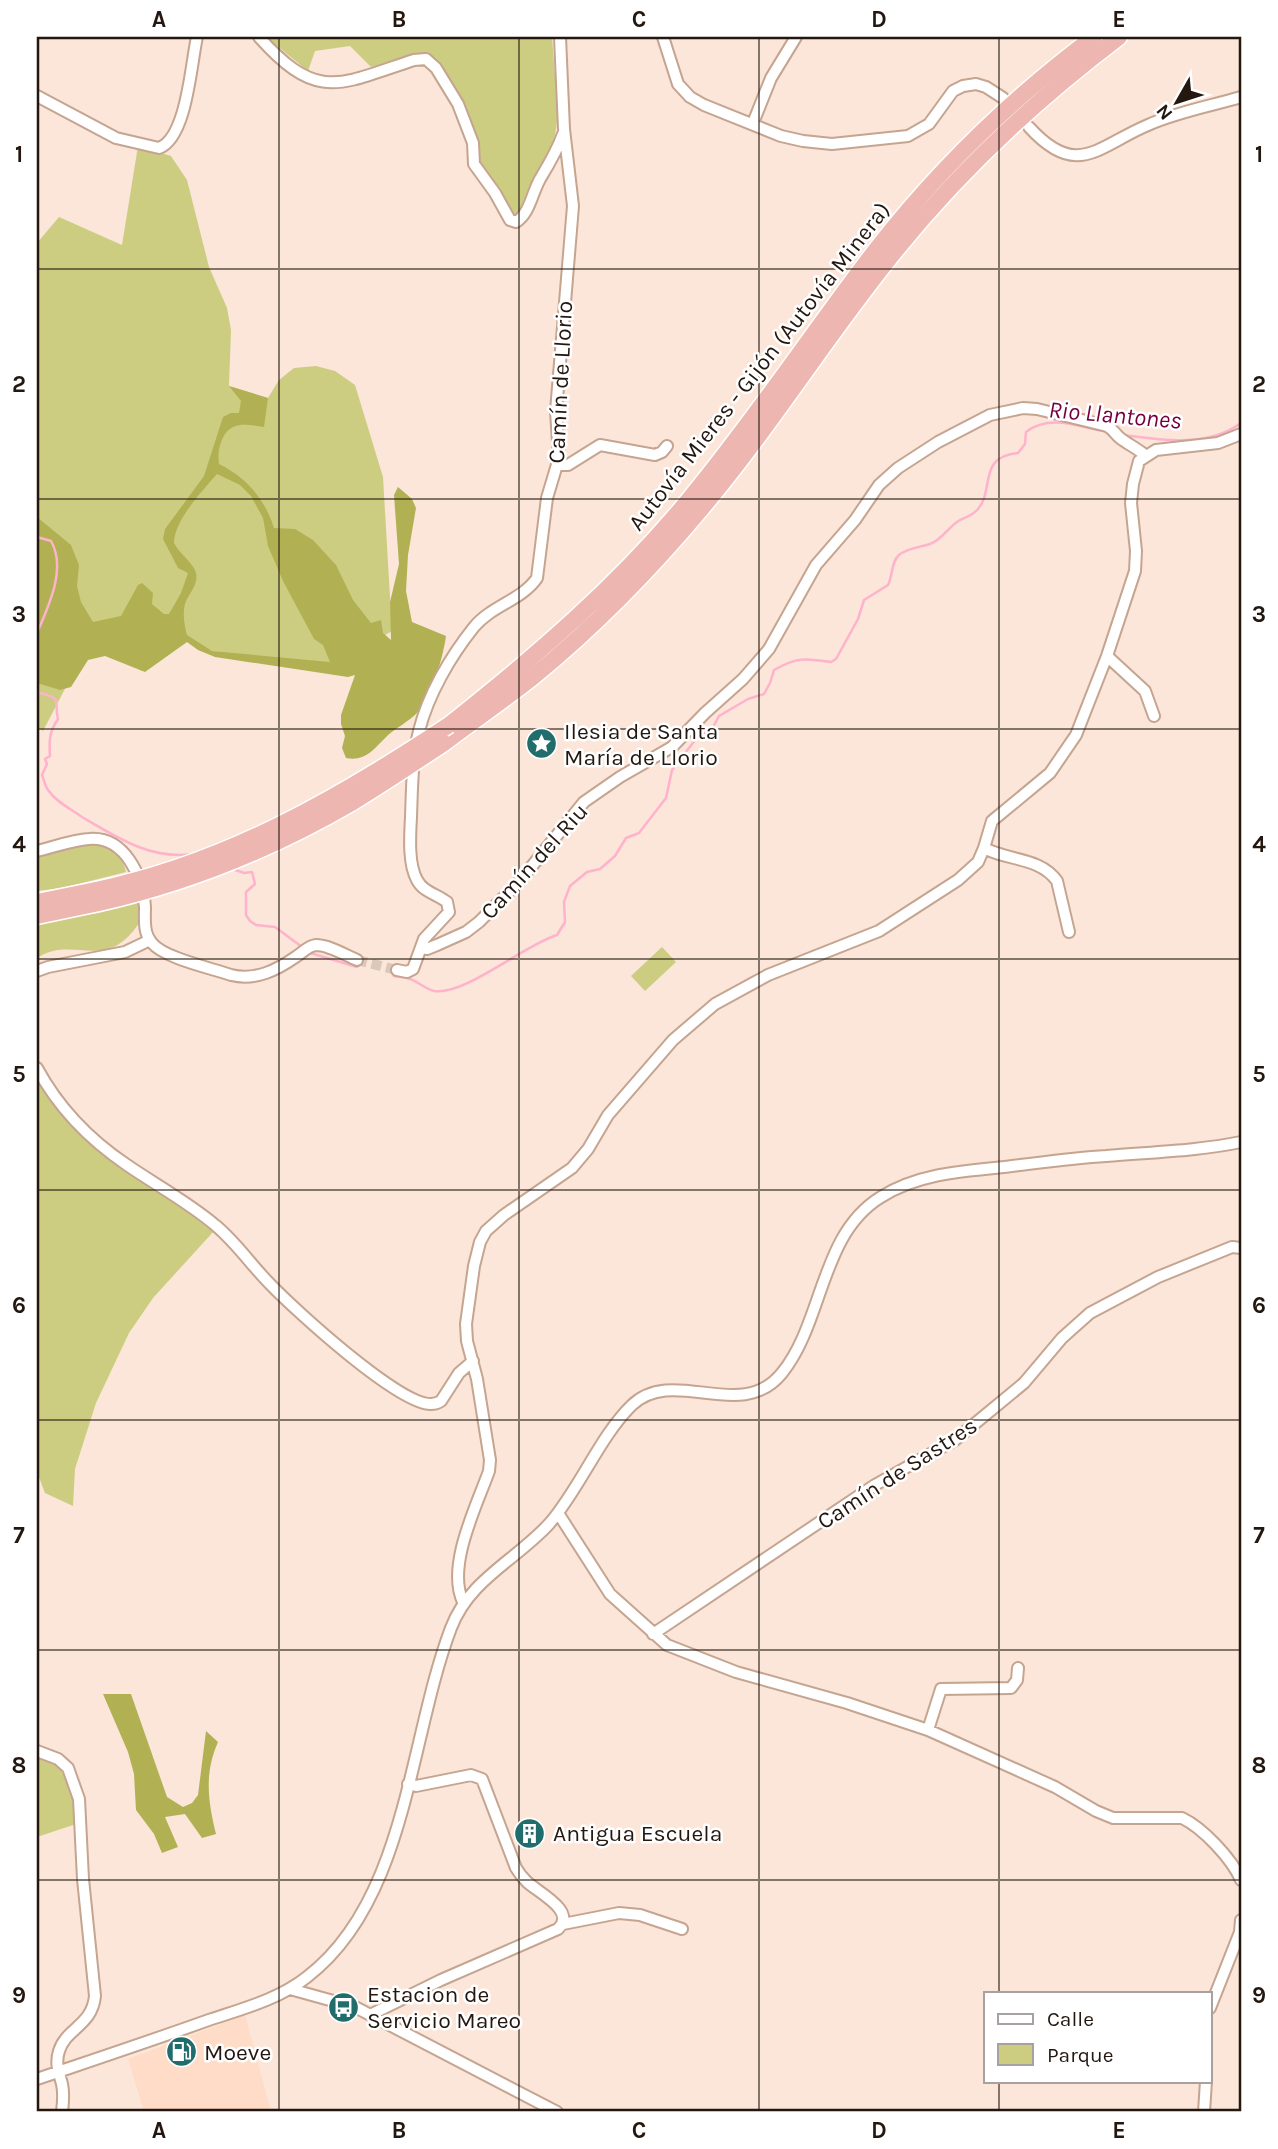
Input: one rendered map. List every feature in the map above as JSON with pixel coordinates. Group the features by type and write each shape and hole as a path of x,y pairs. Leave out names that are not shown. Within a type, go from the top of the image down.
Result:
{"highway":[{"name":"Autovía Mieres - Gijón (Autovía Minera)","path":"97,896 184,866 273,829 374,775 449,725 523,667 640,556 741,435 876,251 944,169 1007,107 1094,37"},
{"name":"Autovía Mieres - Gijón (Autovía Minera)","path":"37,902 134,895 183,880 281,840 353,802 444,743 533,677 617,602 702,509 887,260 956,181 1034,106 1119,37"},
{"path":"37,916 97,896"}],"street":[{"path":"37,96 116,138 159,148 165,146 174,136 181,116 197,37"},
{"path":"259,37 285,63 310,79 324,83 343,83 414,60 426,59 436,68 457,104 473,143 474,164 510,220 516,222 523,218 539,180 554,158 565,129"},
{"name":"Camín de Llorio","path":"397,970 407,972 413,969 427,934 449,912 447,902 421,887 414,873 410,827 418,733 440,680 475,625 529,587 537,578 547,498 558,465 556,411 573,206 560,37"},
{"path":"663,37 678,84 684,92 704,105 781,136 803,141 832,144 908,136 929,124 953,91 963,86 976,84 1003,98"},
{"path":"752,123 771,78 796,37"},
{"path":"1029,127 1042,141 1058,151 1077,155 1092,153 1149,124 1241,97"},
{"name":"Camín del Riu","path":"421,948 427,949 466,932 479,922 519,882 584,802 620,777 652,761 672,747 743,679 769,649 816,565 855,520 879,485 898,468 990,415 1023,408 1037,409 1115,433 1146,456"},
{"path":"463,1602 460,1596 462,1543 489,1471 490,1460 466,1324 474,1266 480,1242 486,1231 504,1215 572,1168 588,1149 608,1115 681,1031 729,995 768,975 879,931 912,912 978,862 992,821 1050,773 1076,735 1107,656 1135,571 1136,551 1131,519 1136,467 1156,450 1218,443 1241,434"},
{"path":"558,465 568,465 600,445 655,454 662,452 667,446"},
{"path":"1107,656 1145,691 1154,716"},
{"path":"37,851 90,839 105,841 117,847 135,868 141,884 146,935 165,952 242,977 274,971 305,950 318,945 357,960"},
{"path":"984,848 1002,856 1025,860 1053,875 1057,881 1069,932"},
{"path":"37,971 125,952 150,940"},
{"path":"37,1068 53,1095 92,1137 127,1165 177,1196 215,1225 271,1286 354,1360 429,1404 441,1401 459,1373 473,1362"},
{"path":"37,2079 271,1998 307,1977 335,1952 362,1913 394,1837 451,1627 463,1602 499,1567 537,1537 558,1513 617,1423 632,1405 649,1392 669,1390 732,1396 751,1393 771,1384 783,1372 796,1351 842,1239 859,1214 880,1197 932,1176 1102,1156 1217,1147 1241,1142"},
{"name":"Camín de Sastres","path":"653,1634 876,1485 955,1440 1024,1383 1062,1338 1090,1313 1158,1277 1232,1247 1241,1248"},
{"path":"558,1513 610,1594 667,1645 736,1672 848,1703 928,1730 1055,1787 1096,1811 1114,1818 1182,1818 1192,1822 1215,1844 1241,1880"},
{"path":"928,1730 940,1689 1011,1688 1017,1681 1018,1668"},
{"path":"37,1751 58,1759 68,1768 79,1799 83,1879 95,1996 93,2012 58,2052 57,2072 62,2083 62,2112"},
{"path":"408,1784 416,1786 471,1775 482,1779 516,1868 525,1880 561,1909 563,1924"},
{"path":"370,2015 441,1980 558,1929 563,1924 619,1913 640,1915 682,1928"},
{"path":"1212,2003 1240,1932 1241,1920"},
{"path":"290,1989 345,2003 557,2112"},
{"path":"1205,2112 1206,2082"}],"shaded area":[{"path":"229,386 268,398 264,427 243,425 231,428 221,442 219,464 238,475 260,498 274,528 295,529 313,540 336,565 353,600 371,623 381,620 383,633 391,640 390,602 399,564 394,495 398,487 412,499 416,508 408,555 406,591 412,622 446,636 442,655 432,687 417,713 369,753 359,758 346,758 342,748 345,736 341,715 355,675 348,677 215,657 187,642 145,672 105,656 88,660 71,687 60,690 37,683 37,517 71,545 79,565 77,586 81,602 93,622 121,616 138,585 142,583 153,593 152,604 164,614 169,614 188,573 178,568 163,539 165,529 204,476 223,417 239,413 241,401","holes":["217,474 240,485 251,496 263,518 268,546 283,581 314,639 323,645 330,662 212,651 187,635 184,609 196,582 196,574 193,566 174,543 175,534 190,507"]},
{"path":"103,1694 131,1694 167,1797 183,1807 192,1803 198,1795 206,1731 218,1742 209,1776 216,1834 202,1838 185,1814 165,1817 178,1847 162,1853 154,1834 136,1810 134,1774 128,1752"},
{"path":"245,2015 271,2112 144,2112 128,2059"}],"green space":[{"path":"266,37 552,37 558,115 555,135 550,154 533,178 518,214 512,213 480,163 478,141 463,106 434,58 421,54 371,67 350,46 315,51 308,71"},
{"path":"138,146 171,156 187,180 209,267 227,308 231,330 229,386 268,398 279,380 294,368 316,366 335,371 355,385 383,477 392,631 330,667 212,651 187,642 142,671 106,652 85,658 68,683 43,731 37,726 37,243 59,217 122,245"},
{"path":"84,843 111,850 121,859 126,872 62,888 37,891 37,854"},
{"path":"139,902 139,923 127,938 114,947 89,951 63,950 37,958 37,923 98,913"},
{"path":"662,947 676,962 645,991 631,976"},
{"path":"37,1081 73,1126 95,1145 214,1231 153,1298 129,1333 96,1403 75,1469 73,1506 45,1493 37,1472"},
{"path":"37,1756 59,1767 70,1785 76,1824 37,1837"}],"waterway":[{"name":"Rio Llantones","path":"394,976 410,979 434,991 447,990 461,986 543,940 557,935 565,922 564,902 570,886 587,872 600,869 615,856 626,838 639,833 666,798 672,770 699,735 712,729 719,716 748,699 764,694 774,670 795,661 808,659 831,662 836,659 858,619 864,600 888,585 896,558 906,551 934,542 956,523 972,515 983,501 992,467 1005,456 1018,453 1025,444 1026,432 1046,423 1066,423 1109,432"},
{"name":"Rio Llantones","path":"1123,435 1169,440 1199,439 1228,431 1241,423"},
{"name":"Rio Llantones","path":"37,537 51,541 57,564 54,588 37,633"},
{"name":"Rio Llantones","path":"37,692 55,699 57,703 58,719 51,732 50,756 45,759 47,764 42,775 51,794 82,817 134,845 162,854 192,854"},
{"name":"Rio Llantones","path":"230,868 244,873 252,872 255,884 246,892 246,915 250,921 256,925 275,927 302,947"},
{"name":"Rio Llantones","path":"307,952 357,967"}],"tunnel":[{"path":"357,960 397,970"}],"place":[{"name":"Ilesia de Santa María de Llorio","path":"541,744"},
{"name":"Antigua Escuela","path":"530,1833"},
{"name":"Estacion de Servicio Mareo","path":"344,2007"},
{"name":"Moeve","path":"181,2052"}]}
